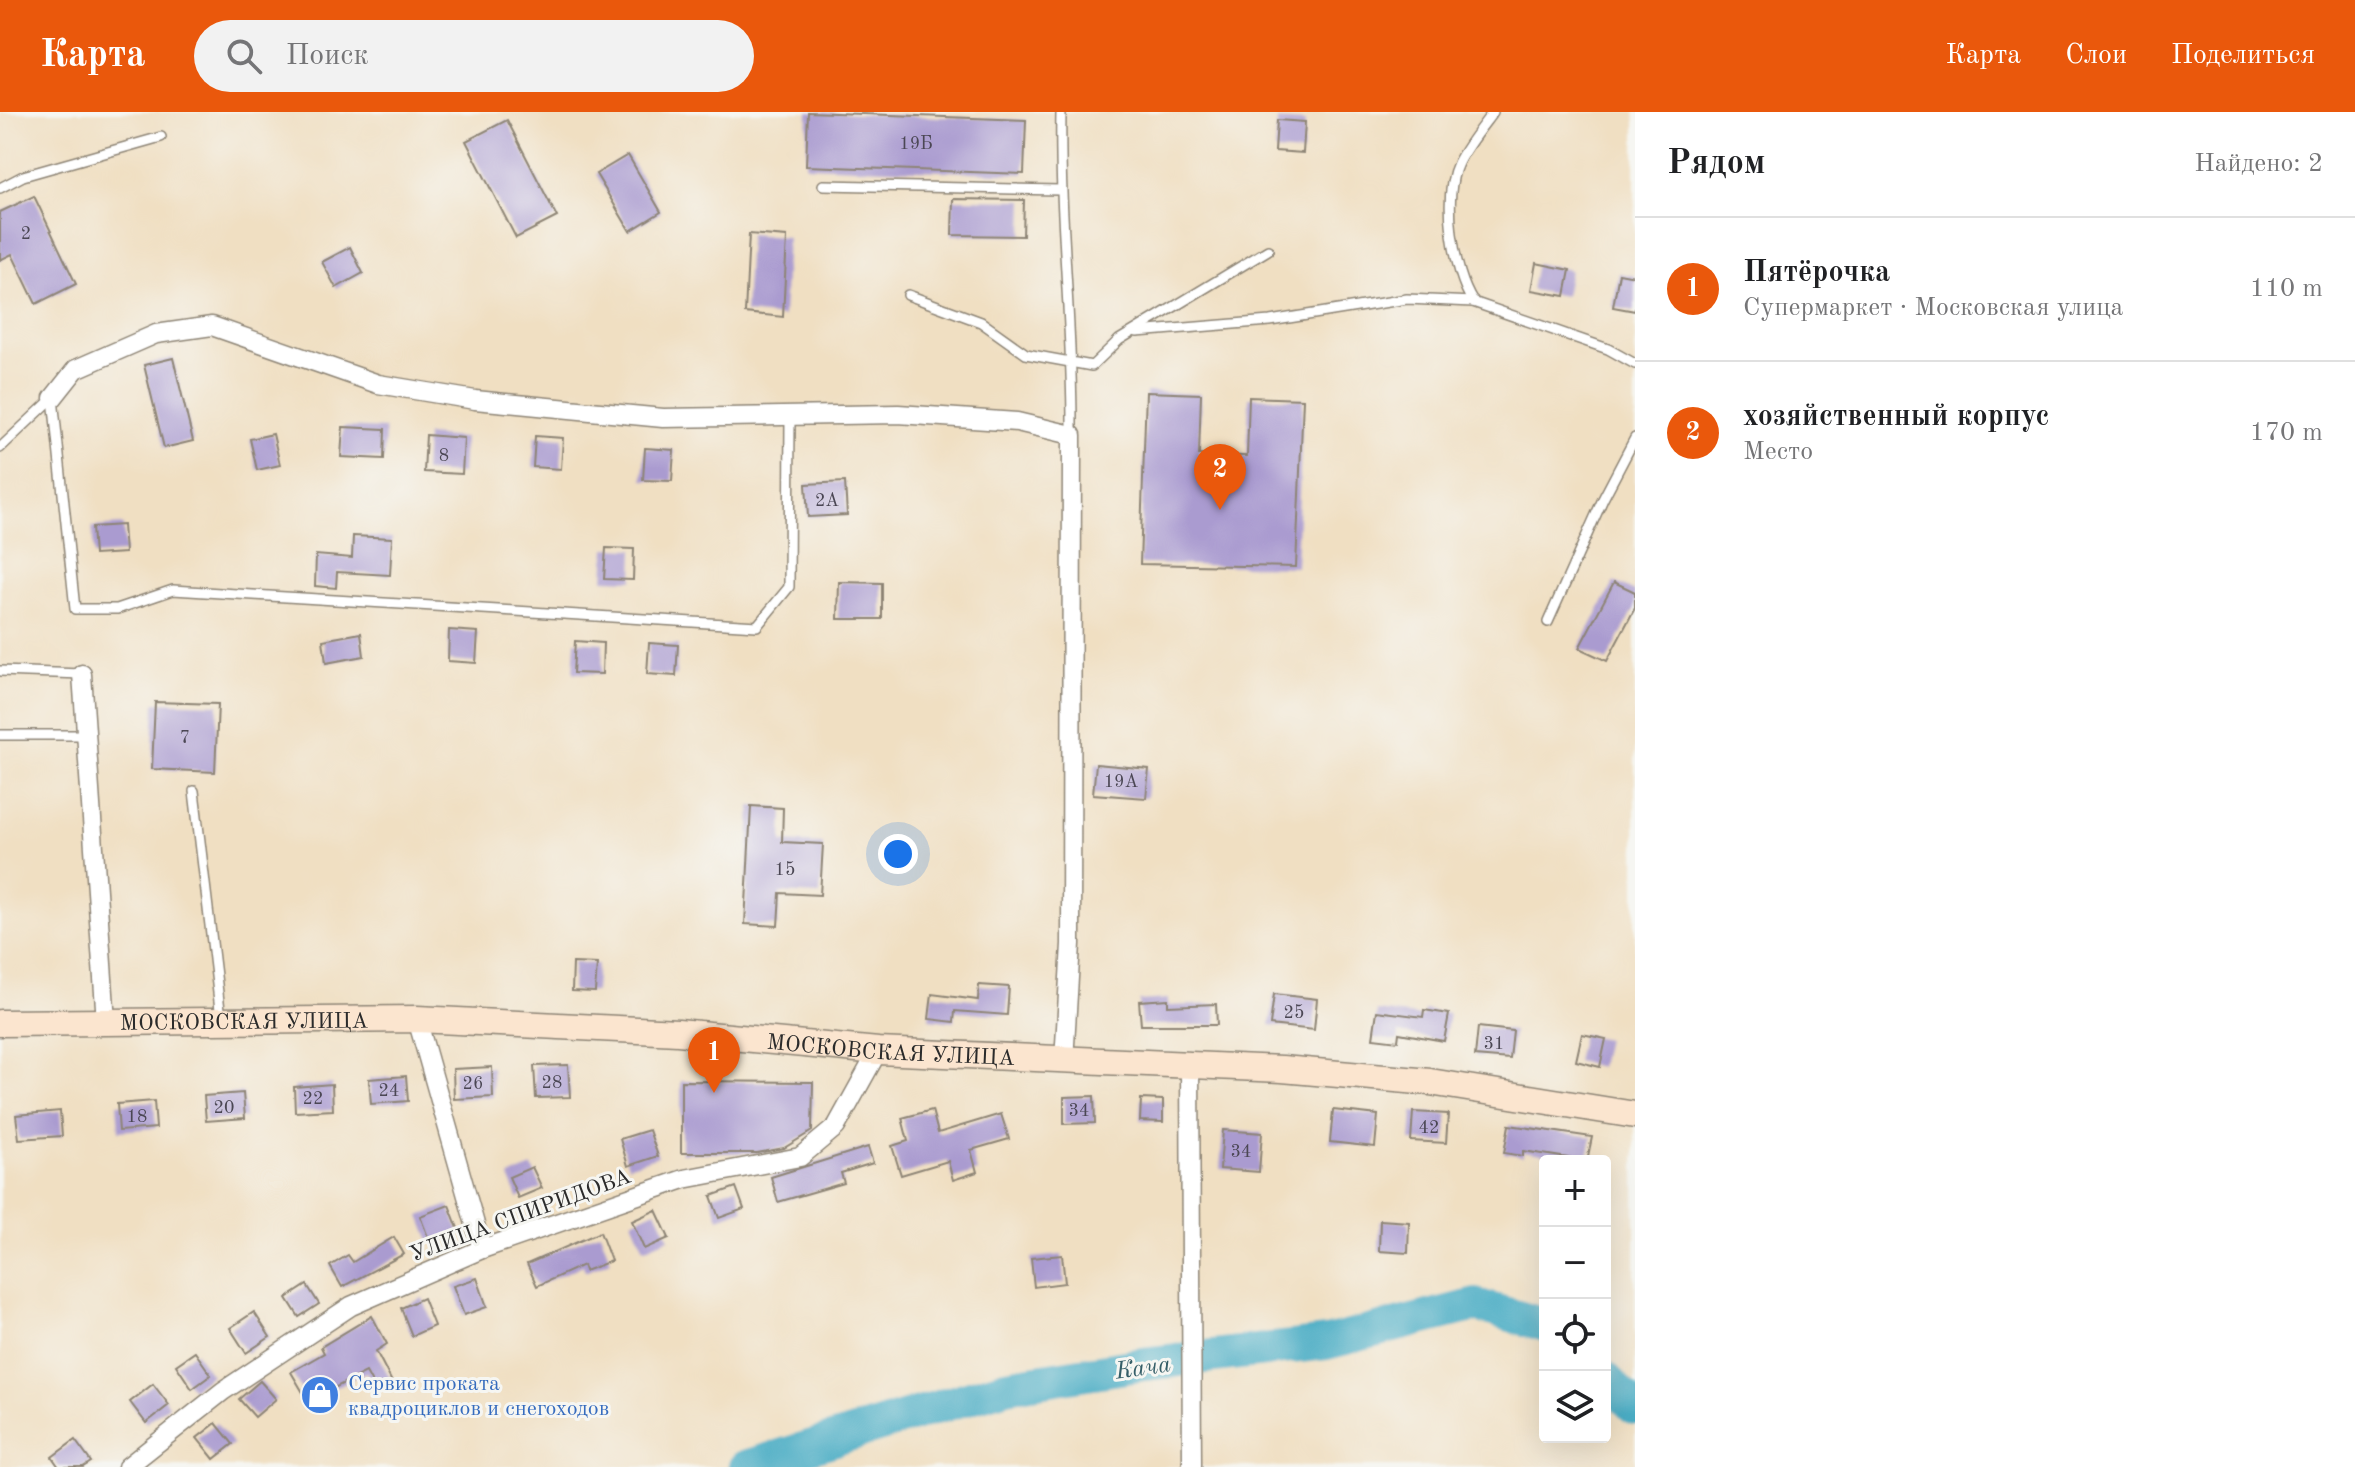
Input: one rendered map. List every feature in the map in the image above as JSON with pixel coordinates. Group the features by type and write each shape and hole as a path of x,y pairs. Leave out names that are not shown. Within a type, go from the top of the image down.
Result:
{"street":[{"path":"53,398 76,369 156,334 212,326 378,384 419,392 663,418 898,414 1017,422 1072,435 1071,944 1064,1061"},
{"path":"82,674 106,1022"},
{"path":"417,1019 482,1249"},
{"name":"МОСКОВСКАЯ УЛИЦА","path":"0,1023 417,1019 678,1032 878,1051 1064,1061 1190,1063 1430,1082 1635,1115"},
{"name":"УЛИЦА СПИРИДОВА","path":"127,1467 223,1391 351,1306 482,1249 684,1179 800,1157 836,1127 878,1051"},
{"path":"1190,1063 1192,1467"}],"lane":[{"path":"1061,112 1060,190 1073,364 1072,435"},
{"path":"1473,302 1464,289 1455,260 1454,190 1457,166 1493,112"},
{"path":"0,188 23,176 161,137"},
{"path":"823,185 1060,190"},
{"path":"908,295 981,322 1026,354 1092,366 1119,340 1137,332 1268,250"},
{"path":"1137,332 1270,321 1407,299 1473,302 1608,349 1635,364"},
{"path":"53,398 75,609 117,609 173,590 757,626 789,587 790,416"},
{"path":"0,448 53,398"},
{"path":"1548,622 1603,499 1635,438"},
{"path":"0,671 82,674"},
{"path":"0,735 86,735"},
{"path":"194,791 221,1022"}],"building":[{"path":"808,112 1026,120 1024,174 806,166"},
{"path":"507,120 557,217 516,238 466,141"},
{"path":"1277,120 1305,122 1303,153 1275,151"},
{"path":"628,155 661,212 630,231 596,174"},
{"path":"34,196 76,284 36,304 12,254 0,260 0,212"},
{"path":"953,199 1024,200 1023,236 952,235"},
{"path":"749,234 787,237 783,317 745,313"},
{"path":"350,247 363,273 336,288 322,262"},
{"path":"1536,263 1570,270 1565,296 1531,290"},
{"path":"1619,273 1635,276 1635,311 1613,307"},
{"path":"173,358 193,441 164,448 144,365"},
{"path":"1146,392 1201,394 1199,455 1247,456 1249,397 1303,399 1296,567 1140,564"},
{"path":"343,427 385,429 384,459 341,457"},
{"path":"273,434 280,465 257,470 250,439"},
{"path":"426,435 464,438 462,474 424,472"},
{"path":"535,436 563,438 561,469 533,467"},
{"path":"645,448 674,450 672,481 643,480"},
{"path":"845,482 847,515 808,517 806,484"},
{"path":"123,525 125,553 94,555 92,527"},
{"path":"353,536 392,538 390,575 337,572 336,588 315,586 316,555 352,558"},
{"path":"606,548 634,549 633,580 604,579"},
{"path":"839,582 882,583 882,619 838,619"},
{"path":"1614,582 1635,592 1635,608 1607,661 1579,648"},
{"path":"449,630 478,632 476,663 448,661"},
{"path":"361,633 364,656 326,663 323,640"},
{"path":"575,641 603,643 602,674 573,673"},
{"path":"649,643 678,645 676,676 647,674"},
{"path":"155,702 218,704 215,772 152,769"},
{"path":"1096,764 1149,769 1146,798 1093,794"},
{"path":"751,806 783,808 782,842 823,844 820,895 780,893 778,926 745,924"},
{"path":"573,963 597,964 595,992 572,991"},
{"path":"979,985 1009,987 1007,1015 955,1011 954,1022 929,1019 932,994 978,1000"},
{"path":"1274,994 1317,999 1314,1030 1270,1025"},
{"path":"1168,999 1168,1006 1216,1004 1217,1025 1141,1025 1139,1001"},
{"path":"1424,1010 1449,1014 1444,1041 1399,1033 1398,1041 1373,1038 1377,1011 1423,1017"},
{"path":"1478,1027 1513,1031 1510,1059 1475,1056"},
{"path":"1582,1034 1606,1039 1600,1067 1576,1061"},
{"path":"568,1065 570,1097 536,1098 534,1066"},
{"path":"492,1067 493,1097 454,1099 453,1069"},
{"path":"406,1076 408,1101 371,1104 369,1079"},
{"path":"681,1081 813,1082 812,1131 784,1148 757,1153 681,1153"},
{"path":"332,1084 333,1110 295,1112 294,1087"},
{"path":"243,1093 245,1118 206,1121 204,1096"},
{"path":"1094,1096 1095,1123 1064,1124 1064,1097"},
{"path":"1141,1099 1163,1100 1163,1122 1140,1121"},
{"path":"154,1101 156,1128 119,1131 117,1104"},
{"path":"932,1110 938,1133 1001,1114 1009,1139 971,1150 977,1172 953,1180 948,1161 901,1175 892,1146 908,1141 902,1118"},
{"path":"1333,1110 1378,1115 1375,1147 1330,1142"},
{"path":"60,1111 62,1136 19,1139 16,1115"},
{"path":"1413,1112 1448,1114 1446,1143 1411,1141"},
{"path":"1509,1125 1592,1137 1588,1155 1549,1155 1523,1151 1523,1156 1504,1153"},
{"path":"649,1130 658,1156 628,1166 620,1139"},
{"path":"1223,1130 1262,1133 1259,1172 1220,1169"},
{"path":"868,1147 873,1163 841,1173 844,1183 778,1202 771,1177"},
{"path":"532,1167 542,1188 518,1198 509,1177"},
{"path":"736,1187 744,1209 719,1218 711,1196"},
{"path":"449,1205 459,1231 430,1242 420,1216"},
{"path":"656,1210 669,1238 644,1249 632,1221"},
{"path":"1380,1220 1409,1222 1408,1253 1379,1251"},
{"path":"600,1232 611,1261 585,1271 583,1265 537,1286 527,1264"},
{"path":"394,1237 404,1254 342,1287 330,1266 348,1255 353,1262"},
{"path":"1062,1255 1065,1283 1034,1287 1031,1258"},
{"path":"477,1278 487,1307 464,1315 453,1286"},
{"path":"307,1285 319,1304 299,1317 287,1298"},
{"path":"423,1298 434,1326 412,1336 401,1308"},
{"path":"254,1312 270,1337 246,1353 230,1328"},
{"path":"372,1316 387,1344 376,1351 393,1384 377,1392 366,1372 308,1401 291,1372 324,1353 321,1347"},
{"path":"195,1352 211,1375 192,1389 176,1365"},
{"path":"260,1381 276,1399 255,1417 239,1399"},
{"path":"153,1384 169,1405 146,1423 130,1402"},
{"path":"216,1423 233,1444 214,1459 197,1438"},
{"path":"75,1440 91,1462 83,1467 59,1467 52,1457"}],"waterway":[{"name":"Кача","path":"745,1467 1006,1386 1144,1364 1326,1343 1476,1305 1539,1323"},
{"name":"Кача","path":"1611,1384 1635,1408"}],"place":[{"name":"хозяйственный корпус","path":"1220,510"},
{"name":"Пятёрочка","path":"714,1093"},
{"name":"Сервис проката квадроциклов и снегоходов","path":"320,1395"}]}
